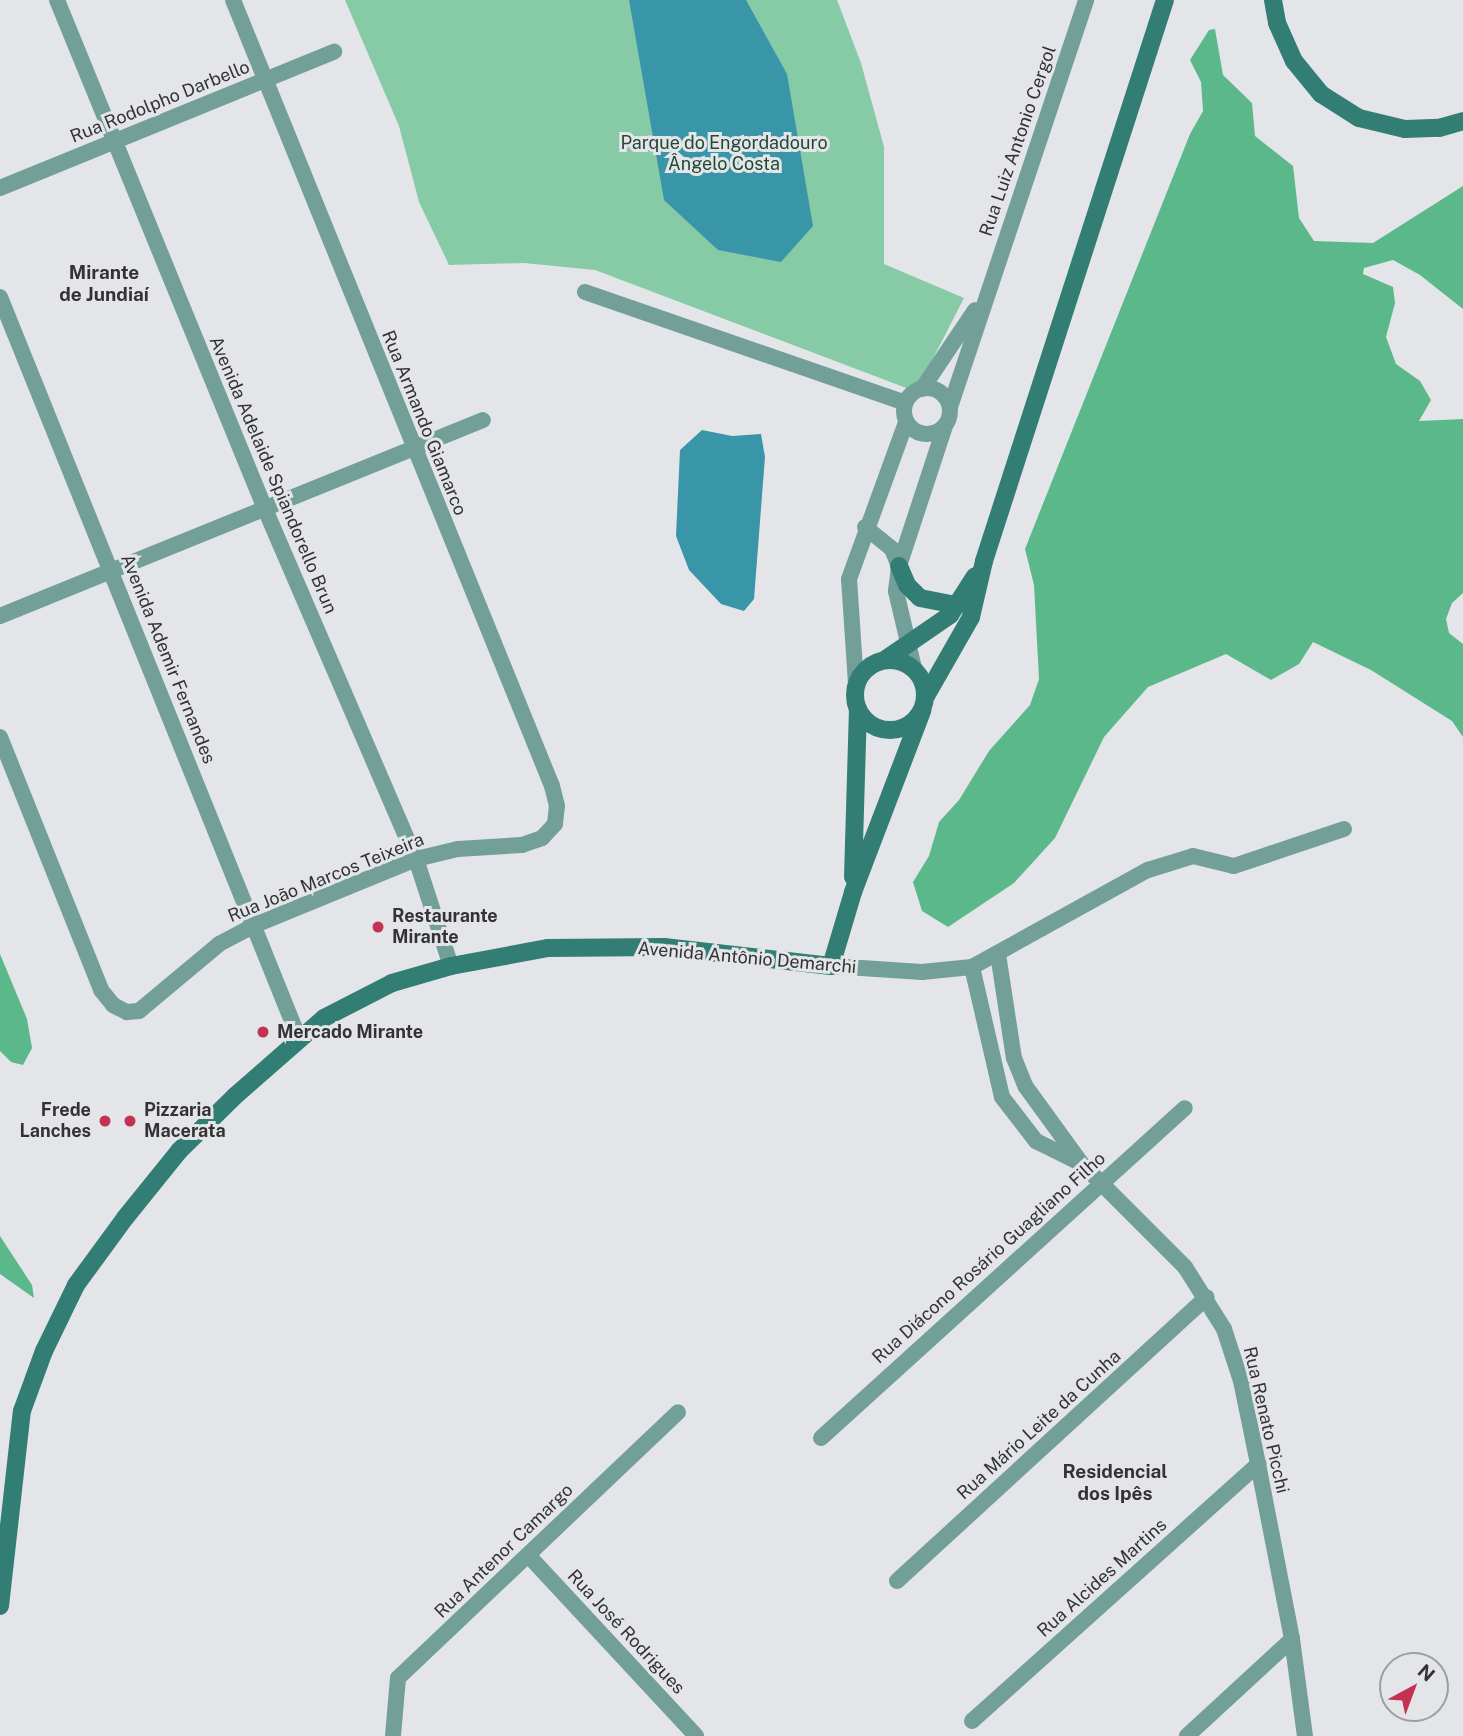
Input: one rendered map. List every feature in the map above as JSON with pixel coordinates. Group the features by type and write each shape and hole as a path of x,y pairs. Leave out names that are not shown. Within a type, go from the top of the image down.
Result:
{"street":[{"name":"Avenida Adelaide Spiandorello Brun","path":"57,0 265,509 416,859 451,966"},
{"name":"Rua Armando Giamarco","path":"233,0 557,806 555,824 542,838 522,845"},
{"name":"Rua Luiz Antonio Cergol","path":"914,668 896,591 899,566 1086,0"},
{"path":"831,965 853,892 924,703 971,617 984,561 1165,0"},
{"path":"1273,0 1277,23 1294,61 1321,94 1359,118 1405,129 1439,128 1463,121"},
{"name":"Rua Rodolpho Darbello","path":"0,188 334,52"},
{"path":"585,292 905,403 906,422 865,527 849,579 858,709 853,892"},
{"name":"Rua Luiz Antonio Cergol","path":"905,403 922,388 987,294"},
{"name":"Avenida Ademir Fernandes","path":"0,298 298,1036"},
{"path":"922,388 940,392 950,407"},
{"path":"0,616 483,421"},
{"path":"906,422 911,429 929,435 945,426"},
{"path":"865,527 892,548 899,566 920,598 957,605"},
{"path":"856,684 862,672 932,630 957,605 984,561"},
{"path":"858,709 877,727 890,730 903,728 924,703 923,681 914,668 886,659"},
{"name":"Rua João Marcos Teixeira","path":"0,737 101,990 113,1005 127,1012 139,1011 219,944 255,925 416,859 458,849 522,845"},
{"name":"Avenida Antônio Demarchi","path":"0,1606 22,1411 44,1351 76,1285 179,1152 298,1036 369,993 451,966 548,948 651,947 922,972 972,967 1148,870 1193,856 1234,866 1344,830"},
{"name":"Rua Renato Picchi","path":"999,954 1014,1058 1026,1087 1082,1164 1177,1258 1208,1297 1224,1329 1241,1381 1258,1464 1292,1639 1305,1736"},
{"name":"Rua Renato Picchi","path":"972,967 1002,1097 1035,1141 1082,1164"},
{"name":"Rua Diácono Rosário Guagliano Filho","path":"821,1438 1185,1108"},
{"name":"Rua Mário Leite da Cunha","path":"897,1581 1208,1297"},
{"name":"Rua Antenor Camargo","path":"393,1736 398,1678 678,1412"},
{"name":"Rua Alcides Martins","path":"972,1721 1258,1464"},
{"name":"Rua José Rodrigues","path":"528,1555 696,1736"},
{"path":"1187,1736 1292,1639"}],"green space":[{"name":"Parque do Engordadouro Ângelo Costa","path":"345,0 837,0 861,63 884,147 884,264 964,298 923,378 909,389 595,270 524,263 449,265 419,202 399,126"},
{"path":"1215,29 1223,75 1252,103 1255,136 1293,166 1299,218 1314,241 1373,243 1463,186 1463,309 1420,275 1393,260 1364,268 1363,274 1393,287 1395,303 1386,337 1396,364 1420,381 1431,400 1419,421 1463,419 1463,593 1452,603 1446,619 1449,633 1463,644 1463,737 1452,721 1371,670 1313,642 1299,664 1271,680 1226,654 1148,687 1104,737 1055,838 1014,883 948,927 922,911 913,882 929,856 939,822 959,800 989,751 1030,705 1039,679 1034,585 1025,549 1190,134 1203,111 1201,82 1190,60 1209,30"},
{"path":"0,954 27,1019 32,1048 23,1065 11,1062 0,1051"},
{"path":"0,1236 32,1285 34,1298 0,1274"}],"water":[{"path":"629,0 746,0 787,74 813,226 781,262 718,250 664,200"},
{"path":"702,430 732,436 761,434 765,457 754,599 744,611 721,604 689,570 676,536 680,450"}],"place":[{"name":"Restaurante Mirante","path":"378,927"},
{"name":"Mercado Mirante","path":"263,1032"},
{"name":"Frede Lanches","path":"105,1121"},
{"name":"Pizzaria Macerata","path":"130,1121"}],"district":[{"name":"Mirante de Jundiaí","path":"104,284"},
{"name":"Residencial dos Ipês","path":"1115,1483"}]}
